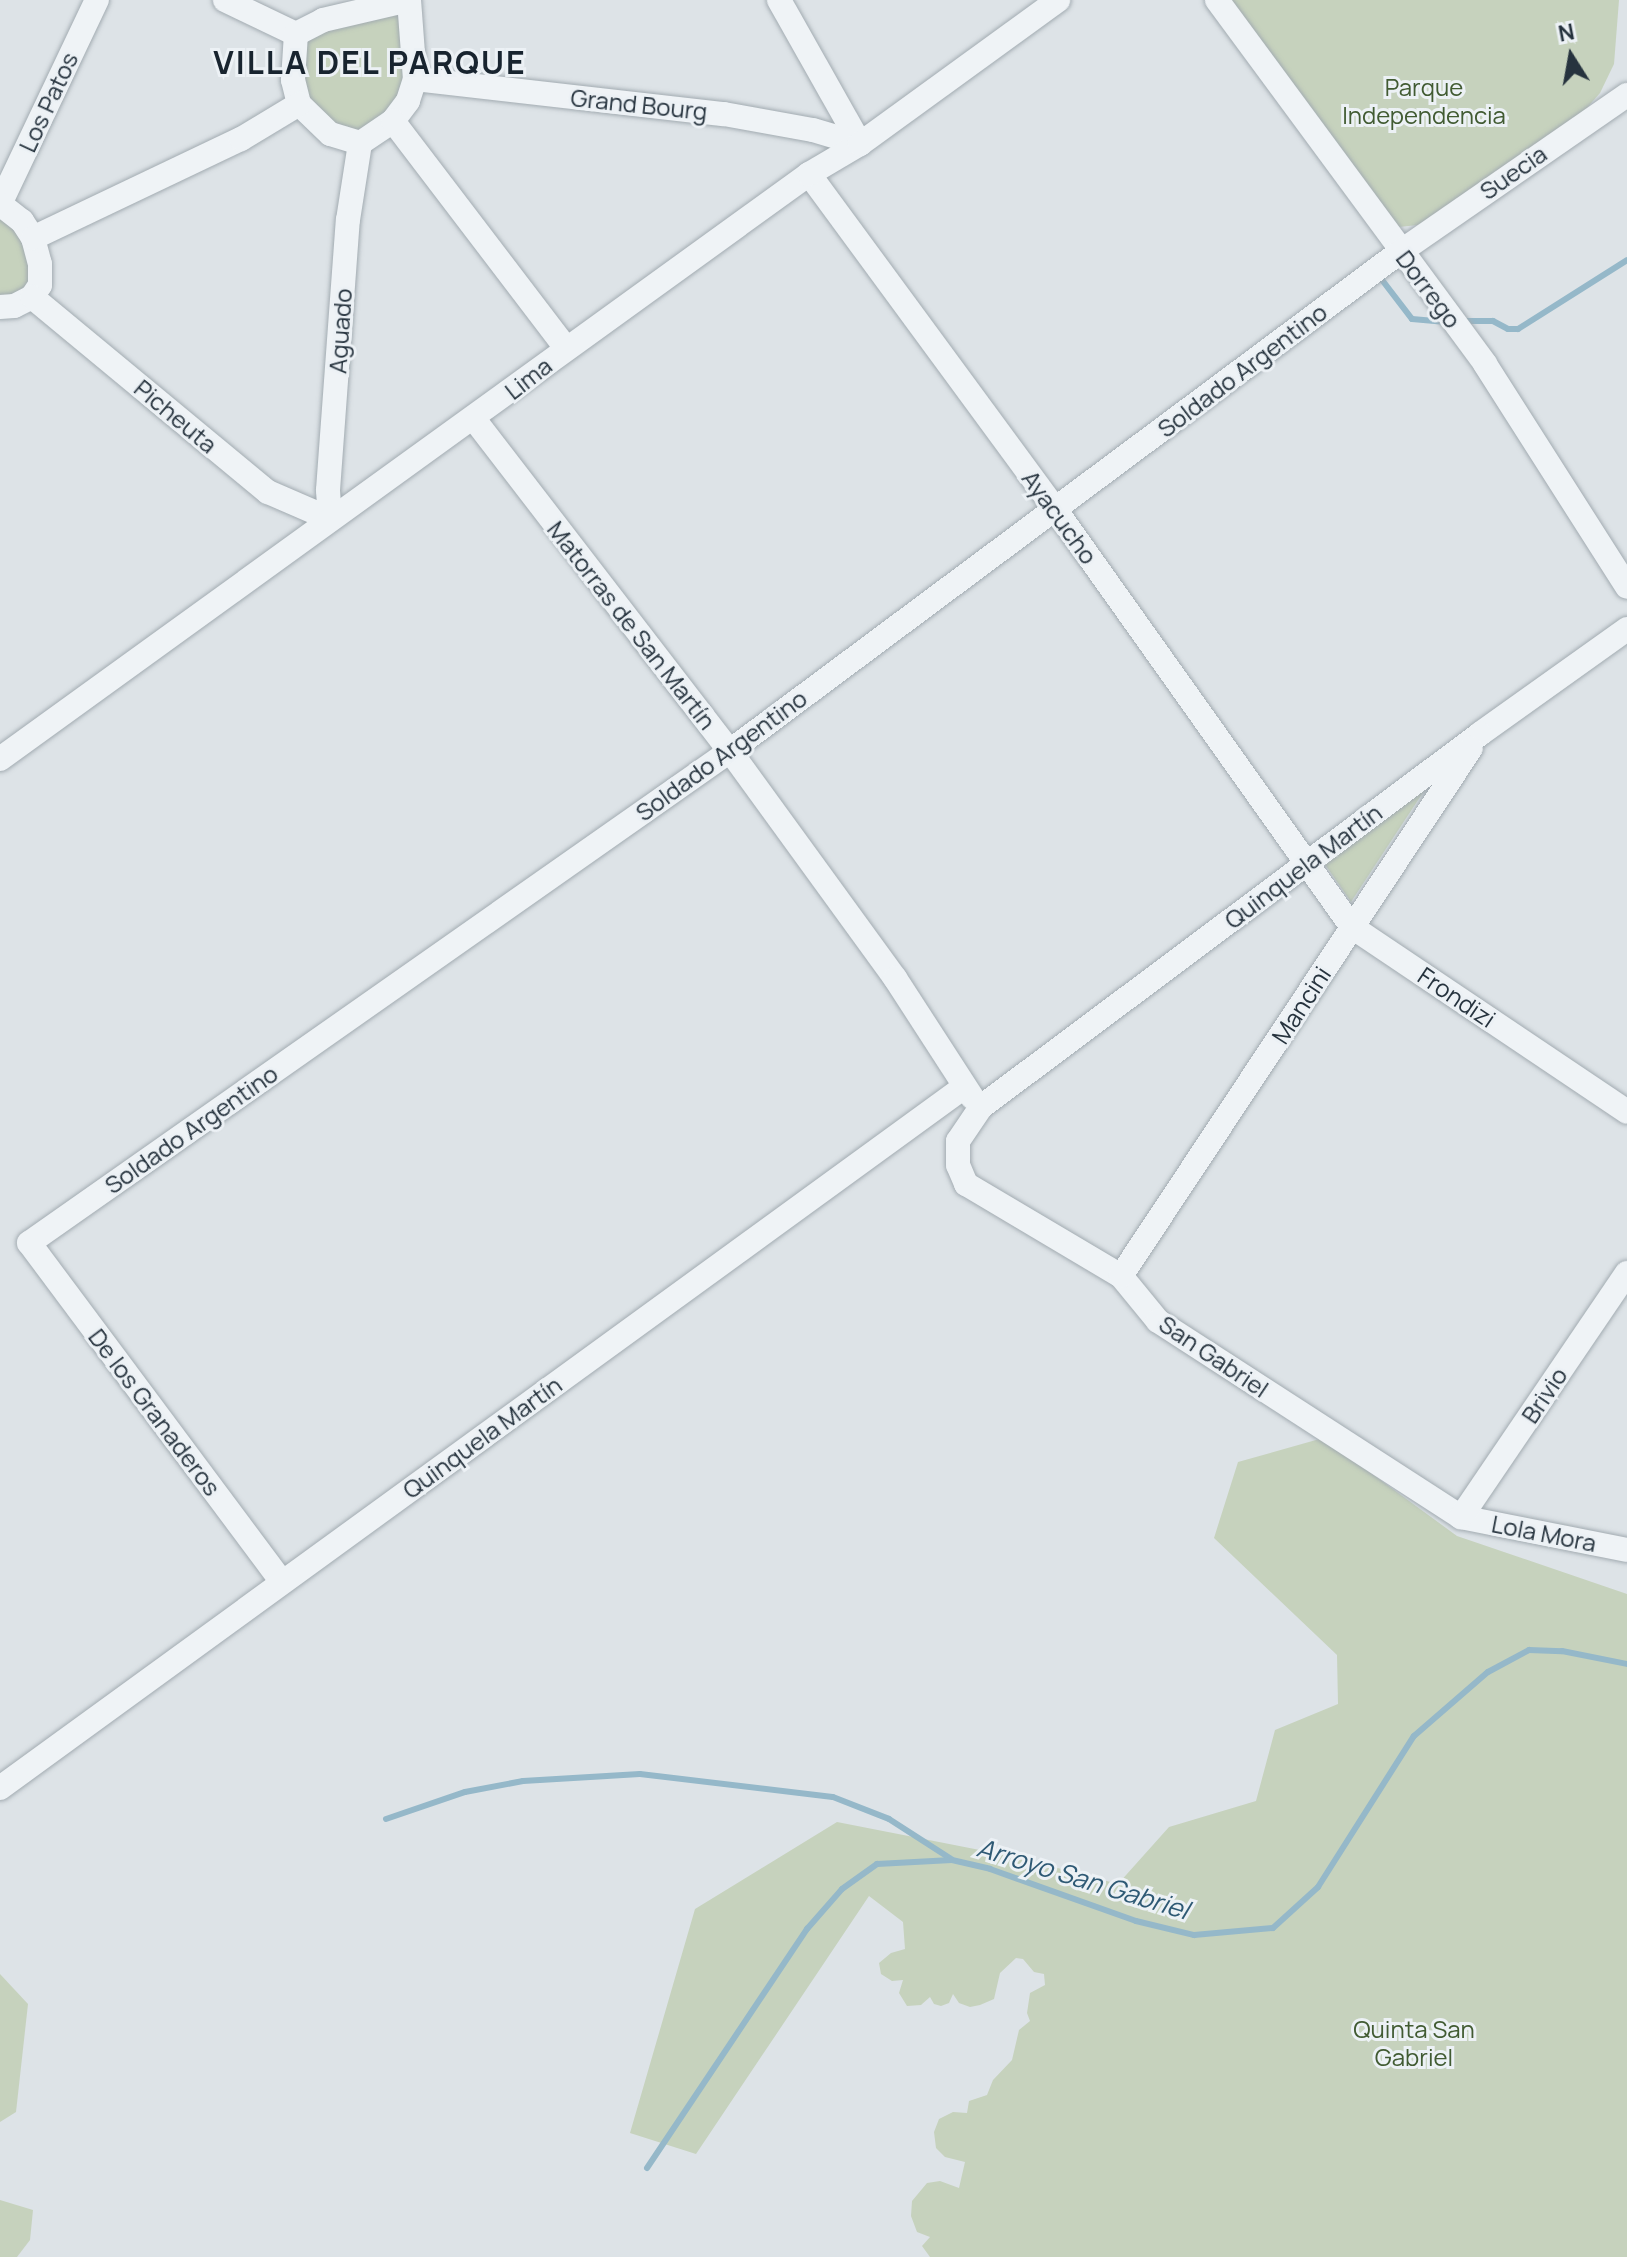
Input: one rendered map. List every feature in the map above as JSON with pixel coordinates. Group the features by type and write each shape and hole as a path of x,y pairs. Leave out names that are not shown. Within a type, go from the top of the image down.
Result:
{"street":[{"name":"Los Patos","path":"0,204 97,0"},
{"path":"225,0 296,34"},
{"path":"409,0 415,79 408,101 393,121 360,143 330,134 299,104 293,80 296,34 323,20 409,0"},
{"path":"779,0 860,144"},
{"name":"Lima","path":"0,759 330,519 474,419 566,348 809,174 860,144 1058,0"},
{"name":"Dorrego","path":"1217,0 1485,364 1627,587"},
{"name":"Grand Bourg","path":"415,79 724,114 813,130 860,144"},
{"name":"Suecia","path":"1400,252 1627,95"},
{"path":"33,238 241,139 299,104"},
{"path":"393,121 566,348"},
{"name":"Aguado","path":"330,519 328,490 347,236 360,143"},
{"name":"Ayacucho","path":"809,174 1308,861"},
{"path":"0,204 9,207 33,238 40,264 40,285 32,297 14,306 0,307"},
{"name":"Soldado Argentino","path":"29,1243 730,751 1400,252"},
{"name":"Picheuta","path":"32,297 268,492 330,519"},
{"name":"Matorras de San Martín","path":"474,419 730,751 895,978 964,1087 981,1107"},
{"name":"Quinquela Martín","path":"981,1107 1308,861 1627,629"},
{"name":"Mancini","path":"1121,1276 1480,734"},
{"name":"Frondizi","path":"1308,861 1352,927 1627,1112"},
{"name":"Quinquela Martín","path":"0,1788 964,1087"},
{"name":"San Gabriel","path":"981,1107 958,1141 958,1165 966,1184 1121,1276 1158,1321 1461,1517"},
{"name":"De los Granaderos","path":"29,1243 282,1582"},
{"name":"Brivio","path":"1461,1517 1627,1273"},
{"name":"Lola Mora","path":"1461,1517 1627,1550"}],"green space":[{"name":"Parque Independencia","path":"1225,0 1619,0 1614,64 1600,93 1586,109 1427,224 1399,227"},
{"path":"397,10 409,66 400,98 368,132 343,132 305,96 304,42 312,32"},
{"path":"0,213 24,240 32,278 27,289 0,301"},
{"path":"1424,791 1351,902 1324,863"},
{"name":"Quinta San Gabriel","path":"1323,1438 1457,1536 1627,1594 1627,2257 930,2257 922,2246 930,2237 917,2232 911,2216 912,2201 927,2183 940,2181 959,2188 965,2162 945,2157 936,2148 934,2132 939,2119 953,2112 967,2113 969,2101 987,2095 993,2080 1012,2060 1019,2030 1030,2021 1027,2013 1030,1993 1045,1985 1044,1974 1034,1972 1023,1959 1016,1958 1000,1973 994,1999 970,2007 959,2003 953,1994 949,2003 941,2006 934,2004 930,1997 921,2005 907,2006 899,1993 903,1980 892,1981 881,1974 879,1963 891,1953 905,1949 903,1922 869,1896 696,2154 630,2133 695,1909 837,1822 1020,1858 1118,1884 1169,1827 1256,1801 1275,1730 1338,1704 1337,1655 1214,1538 1238,1462"},
{"path":"0,1974 28,2004 16,2112 0,2122"},
{"path":"0,2200 33,2210 30,2240 17,2257 0,2257"}],"waterway":[{"path":"1461,321 1493,321 1508,329 1518,329 1627,260"},
{"path":"1379,276 1412,319 1446,322"},
{"name":"Arroyo San Gabriel","path":"647,2168 807,1929 842,1889 877,1864 952,1860 990,1869 1136,1921 1194,1935 1273,1928 1318,1887 1414,1736 1488,1672 1529,1650 1562,1651 1627,1664"},
{"path":"386,1819 465,1792 523,1781 640,1774 833,1797 889,1819 951,1859"}],"district":[{"name":"VILLA DEL PARQUE","path":"370,62"}]}
